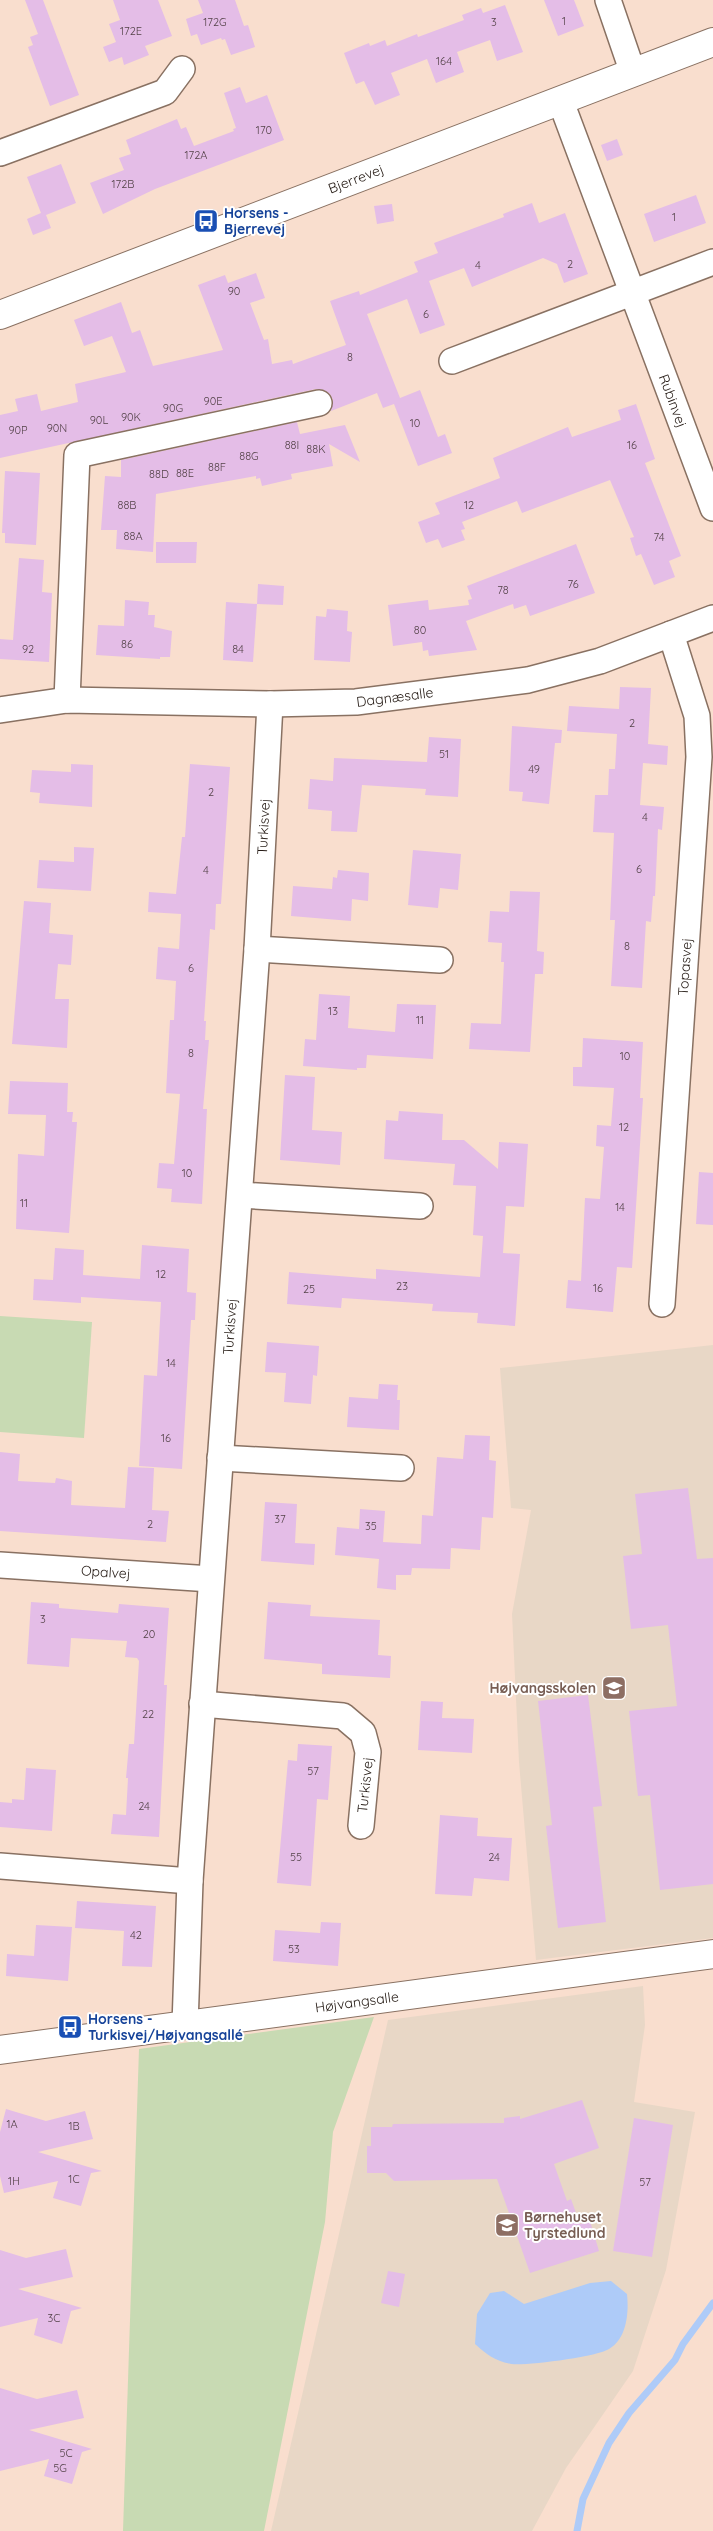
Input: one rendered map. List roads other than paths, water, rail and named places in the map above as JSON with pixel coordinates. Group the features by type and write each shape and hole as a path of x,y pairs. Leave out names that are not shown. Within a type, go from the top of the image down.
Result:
{"street":[{"path":"608,0 633,74"},
{"name":"Bjerrevej","path":"0,315 561,102 713,42"},
{"path":"0,153 165,92 182,70"},
{"name":"Rubinvej","path":"561,102 713,508"},
{"path":"452,362 713,262"},
{"path":"67,700 77,455 319,403"},
{"name":"Dagnæsalle","path":"0,710 67,700 270,704 356,702 528,680 600,661 713,618"},
{"name":"Topasvej","path":"662,1304 699,757 697,716 671,634"},
{"name":"Turkisvej","path":"185,2025 190,1881 258,949 270,704"},
{"path":"258,949 440,960"},
{"path":"240,1195 420,1206"},
{"path":"220,1458 401,1468"},
{"name":"Opalvej","path":"0,1565 211,1579"},
{"name":"Turkisvej","path":"202,1704 343,1716 364,1733 368,1752 361,1826"},
{"path":"0,1866 190,1881"},
{"name":"Højvangsalle","path":"0,2050 713,1954"}],"water":[{"path":"611,2281 627,2294 628,2309 626,2324 620,2339 609,2349 591,2355 561,2360 531,2364 511,2364 491,2357 475,2344 477,2314 490,2293 504,2291 524,2304 590,2283"}],"waterway":[{"path":"577,2531 583,2499 609,2443 629,2413 675,2360 683,2344 713,2303"}],"place":[{"name":"Horsens - Bjerrevej","path":"206,221"},
{"name":"Højvangsskolen","path":"614,1688"},
{"name":"Horsens - Turkisvej/Højvangsallé","path":"70,2027"},
{"name":"Børnehuset Tyrstedlund","path":"507,2225"}]}
